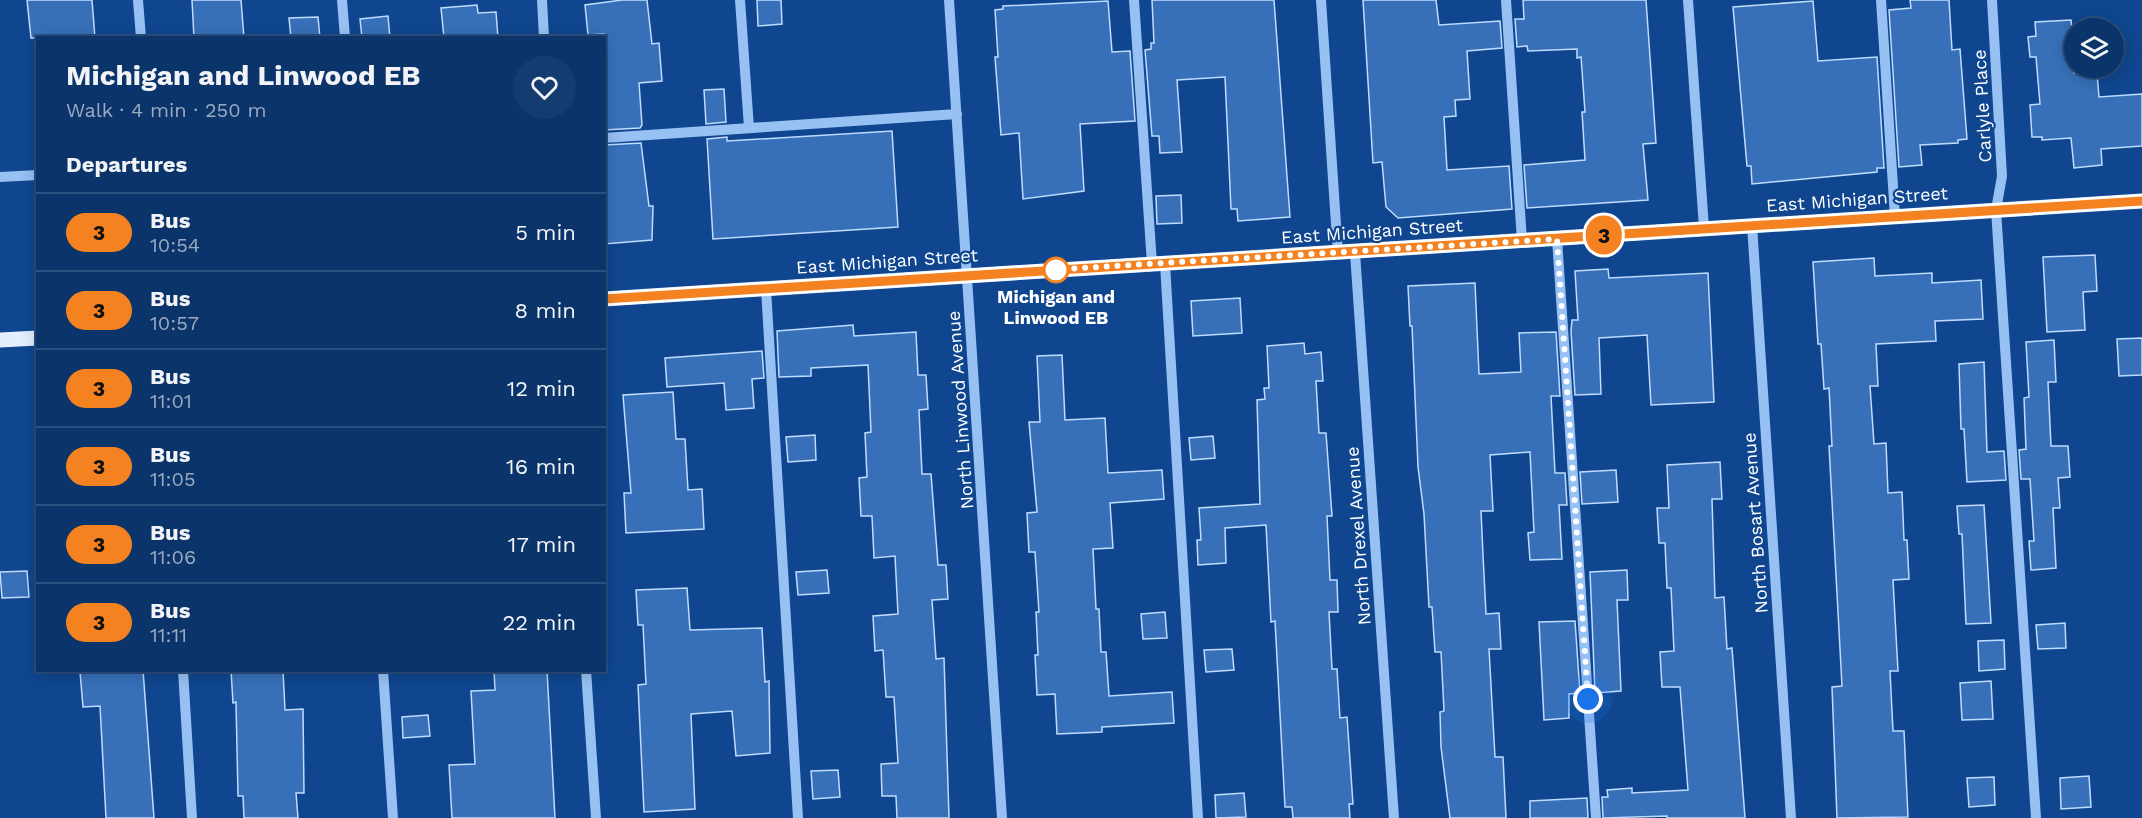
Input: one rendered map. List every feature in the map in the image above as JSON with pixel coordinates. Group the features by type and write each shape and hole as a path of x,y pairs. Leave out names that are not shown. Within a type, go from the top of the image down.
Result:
{"main road":[{"name":"East Michigan Street","path":"606,299 1355,253 1704,228 2142,201"},
{"path":"0,340 36,338"}],"street":[{"path":"138,0 141,36"},
{"path":"342,0 345,36"},
{"path":"542,0 544,36"},
{"path":"740,0 749,128"},
{"name":"North Linwood Avenue","path":"949,0 1002,818"},
{"path":"1134,0 1158,264 1198,818"},
{"path":"1321,0 1338,254"},
{"path":"1506,0 1522,241"},
{"path":"1688,0 1704,228"},
{"path":"1881,0 1895,217"},
{"name":"Carlyle Place","path":"1992,0 2002,176 1996,210 2036,818"},
{"path":"606,138 957,114"},
{"path":"0,177 36,175"},
{"name":"North Bosart Avenue","path":"1752,225 1791,818"},
{"path":"1557,239 1596,818"},
{"name":"North Drexel Avenue","path":"1355,253 1395,818"},
{"path":"766,289 798,818"},
{"path":"183,672 192,818"},
{"path":"383,672 393,818"},
{"path":"586,672 596,818"}],"building":[{"path":"27,0 92,0 95,36 36,36 36,38 31,38"},
{"path":"192,0 241,0 244,36 194,36"},
{"path":"622,0 647,0 652,44 659,43 662,81 639,83 642,125 640,128 606,130 606,36 604,34 588,35 585,5"},
{"path":"757,0 781,0 782,24 758,26"},
{"path":"1152,0 1274,0 1290,217 1238,221 1237,209 1231,209 1225,77 1177,80 1182,152 1160,153 1159,136 1152,136 1145,50 1151,49 1151,43 1154,43"},
{"path":"1363,0 1436,0 1439,25 1500,21 1502,48 1467,51 1470,99 1455,100 1456,116 1444,117 1447,170 1509,166 1512,209 1398,218 1386,207 1382,162 1373,163"},
{"path":"1523,0 1646,0 1656,143 1643,144 1648,200 1527,208 1524,165 1585,160 1582,112 1585,112 1581,57 1577,58 1577,49 1528,51 1527,46 1517,47 1515,19 1524,19"},
{"path":"1910,0 1949,0 1952,50 1960,49 1967,139 1958,140 1958,143 1920,145 1922,165 1899,167 1889,10 1911,8"},
{"path":"1108,1 1112,52 1130,51 1135,121 1080,124 1084,191 1023,199 1019,133 1001,135 995,57 998,57 995,10 1003,9 1003,6"},
{"path":"1813,1 1818,61 1877,57 1884,168 1877,168 1877,172 1752,184 1751,166 1747,166 1733,7"},
{"path":"477,5 478,13 496,12 498,36 444,36 441,8"},
{"path":"388,16 390,36 362,36 360,19"},
{"path":"318,17 320,36 291,36 289,18"},
{"path":"2064,20 2064,78 2097,78 2099,97 2142,94 2142,146 2101,149 2102,165 2074,168 2071,138 2042,140 2042,137 2032,137 2030,105 2040,104 2036,57 2030,57 2028,37 2036,36 2035,22"},
{"path":"724,89 726,122 706,124 704,90"},
{"path":"892,131 898,227 713,239 707,139 727,137 727,141"},
{"path":"641,143 649,206 653,206 652,240 606,244 606,145"},
{"path":"1181,195 1182,223 1157,224 1156,196"},
{"path":"2095,255 2097,291 2083,292 2085,330 2047,332 2043,257"},
{"path":"1874,258 1875,276 1932,273 1932,283 1981,280 1983,319 1935,321 1936,341 1876,344 1878,386 1870,386 1874,444 1886,443 1888,493 1902,492 1904,540 1907,540 1909,579 1893,580 1898,671 1890,671 1893,731 1904,731 1908,817 1837,818 1832,687 1842,686 1829,446 1832,446 1829,388 1824,389 1821,344 1818,344 1813,262"},
{"path":"1608,269 1609,278 1708,273 1714,402 1651,405 1647,335 1599,338 1601,394 1575,395 1571,331 1572,320 1578,320 1575,271"},
{"path":"1475,283 1479,374 1521,372 1519,333 1556,332 1560,396 1551,396 1555,473 1565,473 1567,505 1559,505 1562,559 1530,560 1528,533 1534,532 1530,452 1490,455 1493,511 1481,511 1486,614 1499,613 1501,649 1489,649 1495,757 1503,757 1506,818 1450,818 1441,747 1440,712 1444,711 1441,652 1435,652 1432,607 1429,607 1424,514 1418,467 1408,286"},
{"path":"1240,298 1242,333 1193,336 1191,301"},
{"path":"853,325 854,336 916,332 918,375 926,375 928,409 919,410 922,474 931,474 938,565 946,565 948,599 932,600 936,659 944,658 949,818 897,818 896,796 882,796 881,764 898,763 894,697 886,697 883,650 875,651 873,616 898,614 895,556 874,558 872,516 861,516 859,478 867,477 865,433 871,432 868,365 811,368 811,376 779,377 777,331"},
{"path":"2142,338 2142,375 2119,376 2117,339"},
{"path":"2054,340 2056,382 2048,382 2051,446 2068,446 2070,477 2058,478 2060,508 2053,508 2056,568 2031,570 2029,541 2034,541 2030,479 2021,479 2019,450 2026,449 2024,398 2029,397 2026,342"},
{"path":"1304,343 1305,354 1321,352 1323,381 1316,381 1319,433 1326,433 1332,516 1327,516 1330,580 1337,580 1338,612 1329,612 1332,669 1337,669 1340,718 1347,717 1353,804 1349,804 1350,818 1293,818 1292,807 1285,807 1275,621 1271,622 1266,525 1225,528 1226,563 1198,565 1197,540 1201,540 1199,508 1260,504 1257,400 1265,399 1264,388 1269,388 1267,346"},
{"path":"762,351 764,378 752,379 754,408 726,410 724,383 667,387 665,358"},
{"path":"1062,355 1065,420 1105,418 1108,473 1162,470 1164,499 1110,503 1113,548 1093,549 1096,609 1099,609 1101,652 1106,652 1109,696 1172,692 1174,723 1102,727 1102,732 1057,734 1055,694 1037,695 1036,612 1039,612 1035,552 1029,552 1027,513 1037,512 1029,422 1040,422 1037,356"},
{"path":"1984,362 1987,452 2004,451 2006,480 1967,482 1964,429 1961,429 1959,364"},
{"path":"673,392 676,439 685,439 688,490 702,489 704,529 626,533 624,493 631,493 623,395"},
{"path":"815,435 816,460 788,462 786,437"},
{"path":"1213,436 1215,458 1191,460 1189,438"},
{"path":"1720,462 1722,499 1712,499 1715,598 1724,597 1727,649 1732,648 1745,818 1667,818 1667,816 1603,818 1602,797 1608,797 1607,790 1632,788 1632,793 1688,790 1680,687 1662,687 1660,652 1674,651 1671,588 1667,588 1665,543 1659,543 1657,508 1669,508 1667,465"},
{"path":"1616,470 1618,502 1582,504 1580,472"},
{"path":"1984,505 1991,623 1966,624 1962,534 1959,534 1957,506"},
{"path":"827,570 829,593 798,595 796,572"},
{"path":"1627,570 1628,600 1617,600 1621,691 1595,693 1590,572"},
{"path":"27,571 29,597 2,598 0,572"},
{"path":"687,588 690,630 762,628 765,682 769,681 770,753 736,756 732,711 691,714 695,809 644,812 638,685 646,684 643,625 638,625 636,590"},
{"path":"1165,612 1167,638 1143,639 1141,614"},
{"path":"1575,621 1580,693 1569,694 1569,718 1544,720 1539,622"},
{"path":"2065,623 2066,648 2038,649 2036,625"},
{"path":"2004,640 2005,669 1979,671 1978,641"},
{"path":"1232,649 1234,670 1206,672 1204,650"},
{"path":"80,672 143,672 154,818 106,818 100,706 83,707"},
{"path":"231,672 283,672 285,710 303,709 304,793 296,793 298,818 244,818 243,796 238,796 236,702 233,703"},
{"path":"494,672 547,672 555,818 452,818 449,765 475,764 471,691 495,690"},
{"path":"1991,681 1993,719 1962,720 1960,683"},
{"path":"428,715 430,736 403,738 402,717"},
{"path":"838,770 840,797 813,799 811,771"},
{"path":"2089,776 2091,807 2061,809 2060,778"},
{"path":"1994,777 1995,805 1969,807 1967,778"},
{"path":"1244,793 1246,817 1216,818 1215,795"},
{"path":"1587,798 1588,818 1530,818 1530,801"}],"bus line":[{"name":"3","path":"606,299 2142,201"}],"place":[{"name":"Michigan and Linwood EB","path":"1056,270"}],"route":[{"path":"1056,270 1049,270 1557,239 1588,699"}]}
